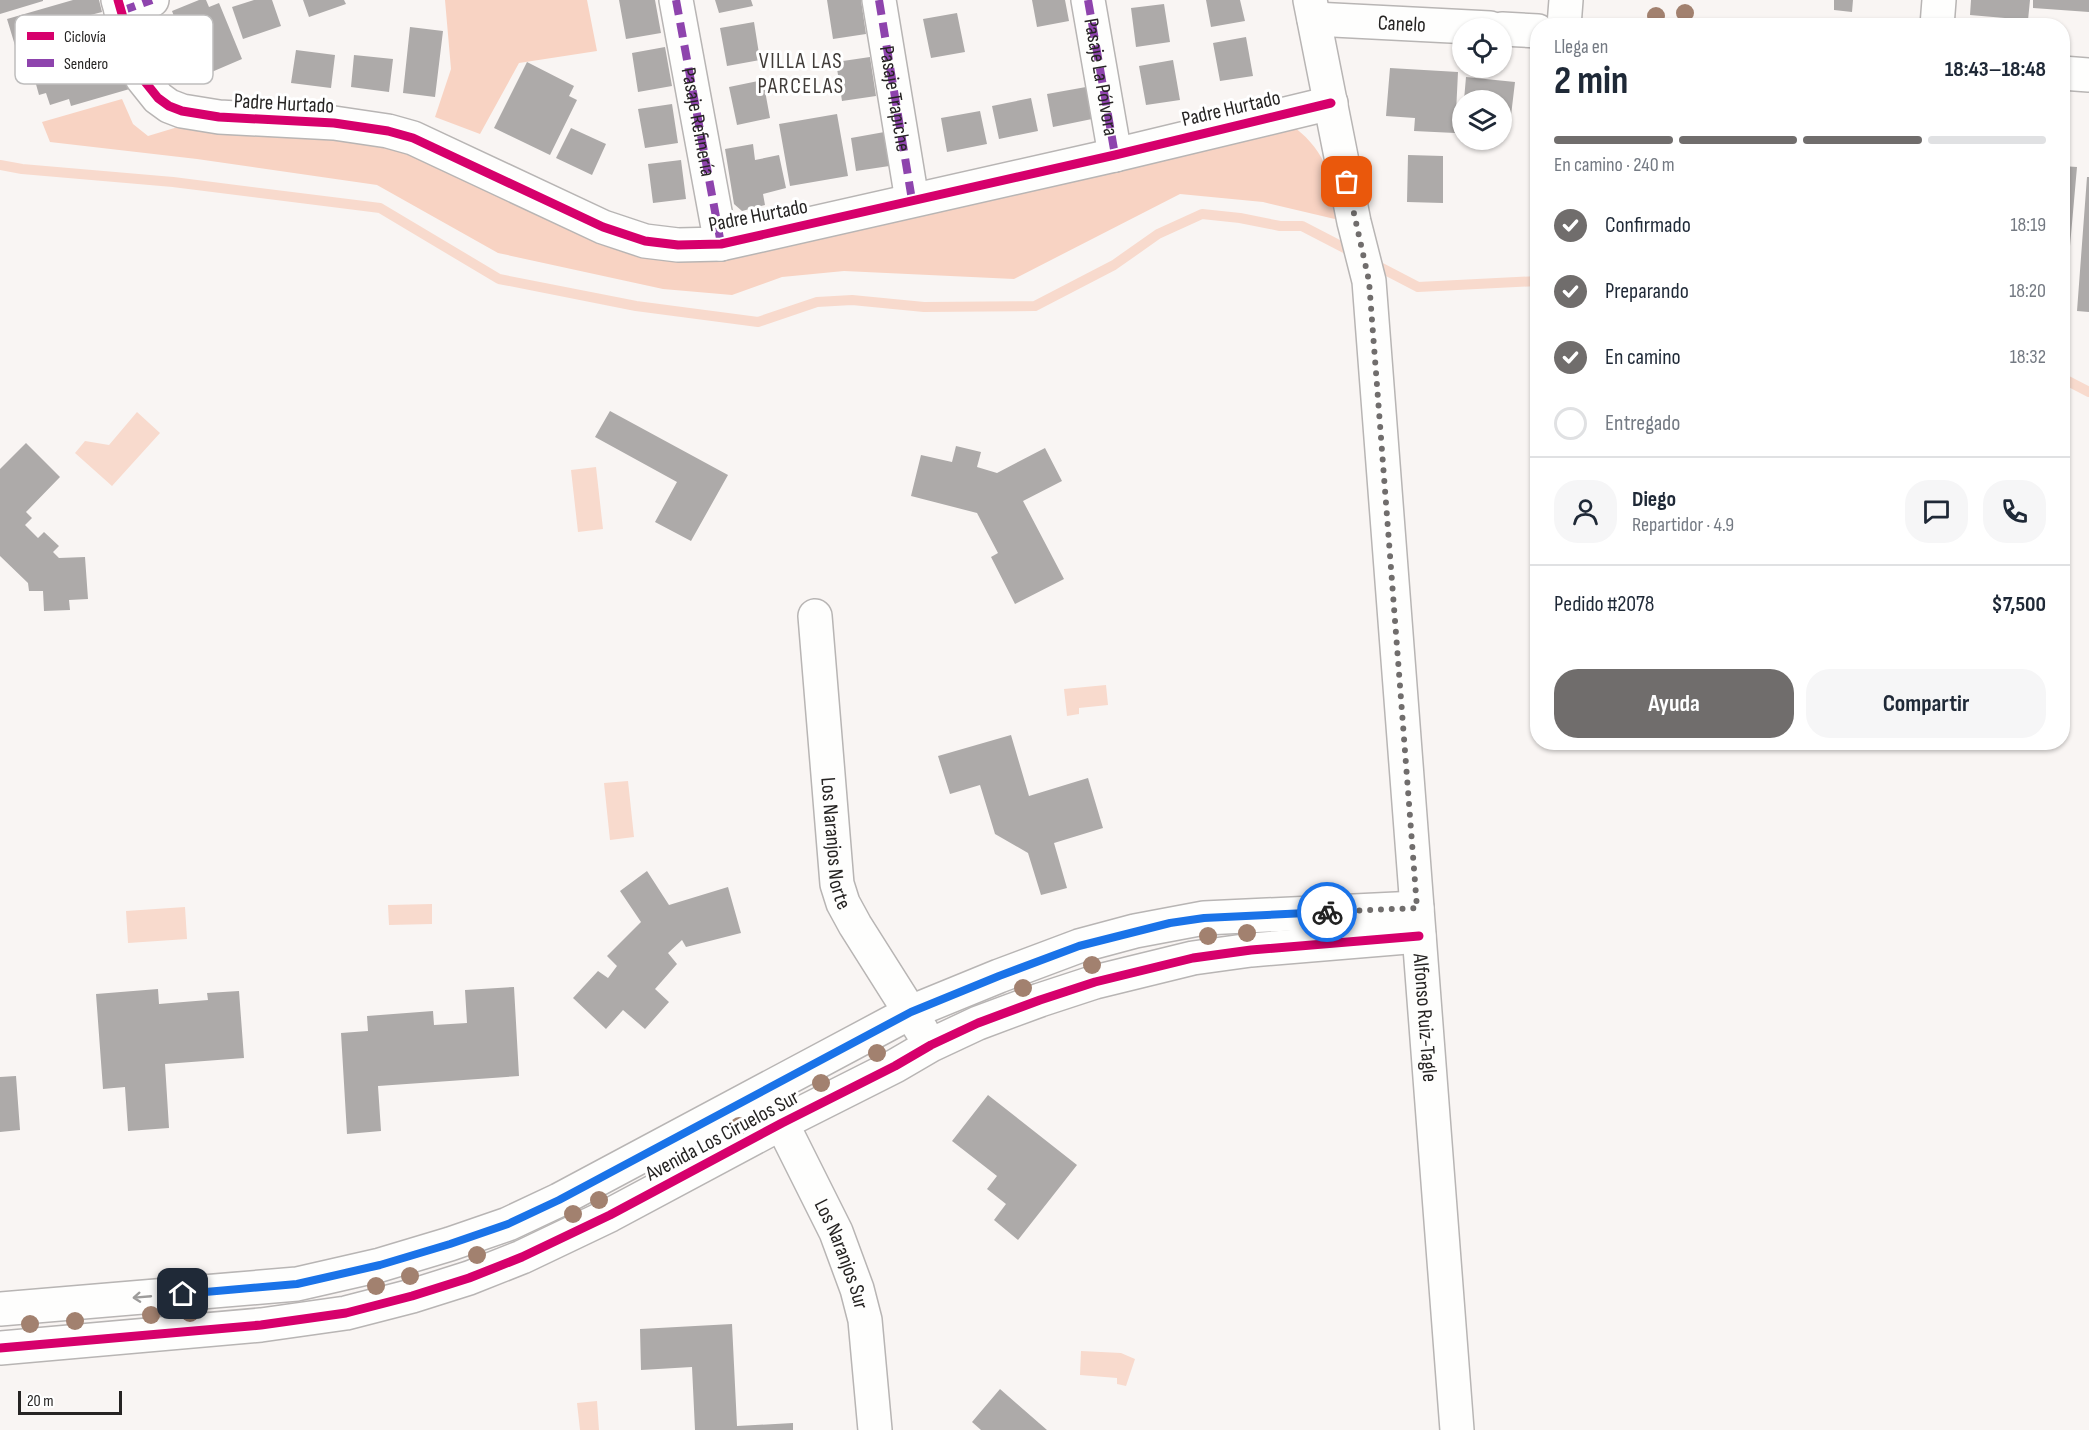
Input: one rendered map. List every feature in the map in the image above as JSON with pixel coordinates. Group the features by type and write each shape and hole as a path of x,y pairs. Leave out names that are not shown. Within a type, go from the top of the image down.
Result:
{"street":[{"path":"119,5 152,0"},
{"name":"Pasaje Refinería","path":"676,0 721,244"},
{"name":"Pasaje Trapiche","path":"879,0 912,200"},
{"name":"Pasaje La Pólvora","path":"1088,0 1115,155"},
{"path":"1565,18 1566,0"},
{"path":"1938,18 1939,0"},
{"name":"Canelo","path":"1312,10 1452,24"},
{"name":"Alfonso Ruiz-Tagle","path":"1312,10 1354,222 1369,281 1457,1430"},
{"path":"1512,30 1530,31"},
{"path":"2070,74 2089,75"},
{"name":"Padre Hurtado","path":"147,84 158,98 182,111 219,117 334,123 388,131 413,138 603,227 645,241 678,245 721,244 1115,155 1331,103"},
{"name":"Los Naranjos Norte","path":"815,616 837,884 843,903 855,925 930,1045"},
{"path":"0,1309 297,1284 380,1265 450,1244 508,1224 559,1200 911,1012 1079,946 1170,923 1204,918 1418,922"},
{"name":"Avenida Los Ciruelos Sur","path":"0,1348 261,1325 346,1313 412,1296 468,1278 532,1252 610,1215 782,1123 895,1066 930,1045 978,1023 1095,982 1183,960 1418,922"},
{"name":"Los Naranjos Sur","path":"765,1090 836,1232 857,1289 865,1320 869,1353 874,1430"}],"shaded area":[{"path":"445,0 587,0 597,51 519,63 480,134 435,117 451,69"},
{"path":"122,99 133,124 148,136 191,123 382,141 636,254 1294,127 1314,147 1327,169 1339,220 1263,202 1180,194 1014,279 844,271 782,277 732,295 663,289 498,253 377,185 197,159 50,142 42,122"},
{"path":"137,412 160,433 112,486 75,453 85,441 109,445"},
{"path":"596,467 603,529 578,532 571,470"},
{"path":"1106,685 1108,705 1079,708 1079,714 1067,716 1064,689"},
{"path":"628,781 634,837 610,840 604,783"},
{"path":"432,904 432,924 389,925 388,905"},
{"path":"185,907 187,939 128,943 126,911"},
{"path":"1081,1351 1121,1353 1135,1359 1126,1386 1117,1384 1117,1378 1080,1375"},
{"path":"597,1401 599,1430 580,1430 577,1403"}],"building":[{"path":"0,0 43,0 43,1 0,14"},
{"path":"73,0 99,0 102,12 91,15 21,15"},
{"path":"199,0 206,0 209,7 219,3 242,59 213,71 213,15 174,15 172,11"},
{"path":"254,0 272,0 281,26 243,39 232,7"},
{"path":"303,0 344,0 346,4 309,17"},
{"path":"619,0 655,0 661,33 626,39"},
{"path":"715,0 751,0 753,6 719,13"},
{"path":"827,0 861,0 866,34 833,39"},
{"path":"1032,0 1065,0 1069,21 1037,27"},
{"path":"1206,0 1240,0 1245,21 1211,27"},
{"path":"1834,0 1853,0 1852,12 1834,10"},
{"path":"1971,0 2030,0 2028,18 1970,15"},
{"path":"2033,0 2089,0 2089,12 2033,8"},
{"path":"1164,4 1170,42 1136,47 1131,8"},
{"path":"957,13 965,52 931,58 923,19"},
{"path":"15,17 15,45 7,19"},
{"path":"754,22 760,60 727,66 720,28"},
{"path":"410,27 443,31 435,97 403,93"},
{"path":"1246,37 1253,76 1220,81 1213,43"},
{"path":"665,47 672,86 638,92 632,53"},
{"path":"296,50 335,55 331,88 291,83"},
{"path":"354,55 393,59 389,92 351,87"},
{"path":"870,57 876,96 842,101 836,62"},
{"path":"1173,60 1180,100 1146,105 1139,66"},
{"path":"527,62 574,86 569,96 577,100 550,155 494,128"},
{"path":"1390,68 1452,72 1452,78 1458,78 1457,90 1452,90 1452,133 1414,131 1415,118 1386,116"},
{"path":"1466,78 1515,82 1512,107 1512,90 1465,90"},
{"path":"763,80 770,118 737,125 729,87"},
{"path":"36,84 132,84 133,88 71,106 69,99 50,105 46,93 39,95"},
{"path":"1086,87 1092,119 1053,127 1047,94"},
{"path":"1031,98 1038,131 999,139 992,106"},
{"path":"672,104 678,143 645,148 638,109"},
{"path":"980,111 987,144 947,152 941,118"},
{"path":"837,114 848,176 790,186 779,124"},
{"path":"571,128 606,144 592,175 556,158"},
{"path":"890,131 896,165 856,171 851,138"},
{"path":"753,144 755,160 779,155 786,188 763,194 765,205 742,211 734,204 725,149"},
{"path":"1408,155 1443,156 1443,203 1407,202"},
{"path":"681,160 686,199 653,203 648,164"},
{"path":"2070,167 2077,167 2070,246"},
{"path":"2087,177 2089,177 2089,312 2077,311"},
{"path":"610,411 728,475 691,541 655,522 677,482 595,437"},
{"path":"26,443 60,477 26,512 32,518 25,525 38,538 44,532 59,546 53,552 59,558 85,557 88,599 69,600 70,610 44,611 43,591 29,591 28,583 0,556 0,469"},
{"path":"956,446 981,452 977,467 997,473 1045,448 1062,481 1023,501 1064,579 1015,604 991,557 998,553 977,513 911,496 921,455 952,462"},
{"path":"1011,735 1029,796 1088,778 1103,828 1054,843 1067,888 1041,895 1028,853 995,834 980,785 950,794 938,756"},
{"path":"647,871 669,905 728,887 741,933 686,947 682,940 668,953 677,964 655,989 669,1002 645,1029 623,1010 606,1029 573,998 598,971 608,978 617,966 607,956 641,922 620,891"},
{"path":"514,987 519,1076 378,1086 381,1131 347,1134 341,1033 368,1031 367,1016 433,1011 434,1025 467,1023 465,990"},
{"path":"158,989 159,1004 208,1000 207,993 239,991 244,1058 165,1064 169,1128 128,1131 125,1087 103,1089 96,994"},
{"path":"16,1076 20,1130 0,1132 0,1077"},
{"path":"988,1095 1077,1165 1018,1240 994,1220 1006,1204 987,1189 997,1176 952,1141"},
{"path":"732,1324 737,1426 793,1423 793,1430 695,1430 692,1367 641,1370 640,1329"},
{"path":"1000,1389 1047,1430 981,1430 972,1422"}],"waterway":[{"path":"0,165 22,169 173,182 380,208 499,279 636,306 758,322 817,302 852,300 924,307 1035,306 1114,265 1158,234 1202,214 1240,218 1280,226 1302,226 1356,254"},
{"path":"1370,262 1418,287 1530,281"},
{"path":"2070,382 2089,392"}],"marked path":[{"path":"121,11 152,0"},
{"path":"676,0 721,244"},
{"path":"879,0 912,200"},
{"path":"1088,0 1115,155"}],"cycle path":[{"path":"118,0 122,15"},
{"path":"147,84 158,98 182,111 219,117 334,123 388,131 413,138 603,227 645,241 678,245 721,244 1115,155 1331,103"},
{"path":"0,1348 261,1325 346,1313 412,1296 469,1278 522,1257 610,1215 931,1045 978,1023 1040,1000 1095,982 1193,958 1251,950 1419,936"}],"way so far":[{"path":"1327,912 1417,908 1369,281 1354,222 1347,182"}],"district":[{"name":"VILLA LAS PARCELAS","path":"801,72"}],"route":[{"path":"183,1294 297,1284 380,1265 508,1224 559,1200 911,1012 1079,946 1170,923 1204,918 1327,912"}]}
